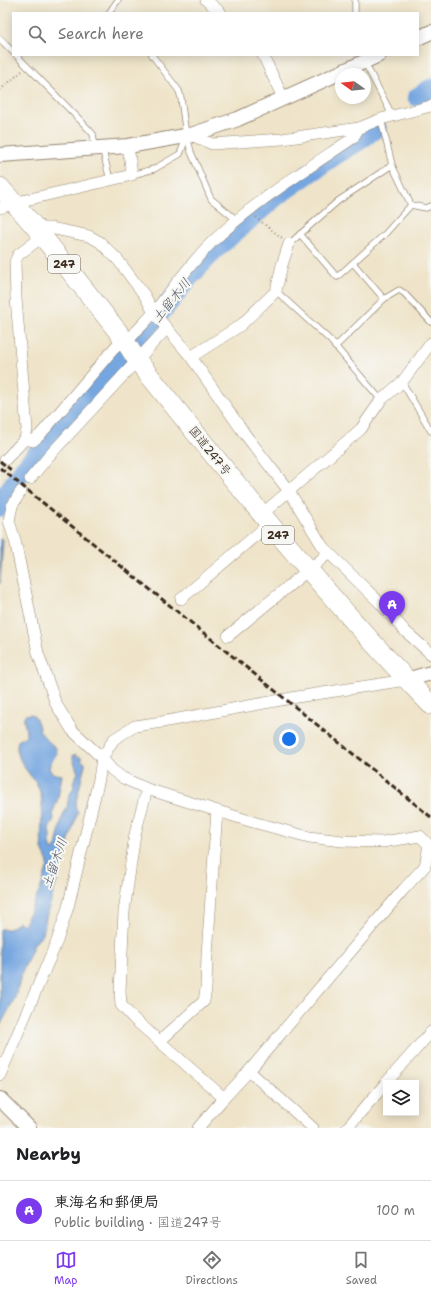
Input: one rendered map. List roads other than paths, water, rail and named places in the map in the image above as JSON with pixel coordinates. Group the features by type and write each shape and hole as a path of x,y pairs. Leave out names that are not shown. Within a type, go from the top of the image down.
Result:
{"highway":[{"name":"国道247号","path":"0,187 7,205 39,233 265,519 308,570 406,680 431,705"}],"street":[{"path":"206,0 220,12"},
{"path":"419,38 431,32"},
{"path":"263,56 283,98"},
{"path":"0,155 128,146 189,135 238,119 362,61 376,56"},
{"path":"189,135 212,144 282,139 359,128 385,118 431,106"},
{"path":"30,479 130,349 182,275 211,243 273,192 353,138 359,128"},
{"path":"7,205 132,174 128,146"},
{"path":"5,460 25,439 27,428 16,299 15,262 18,255 39,233 50,228 89,236 100,242 118,260 145,296 154,313 191,357 244,433 289,491 323,547 383,606 406,631 431,654"},
{"path":"191,357 241,325 276,291 289,244"},
{"path":"25,439 33,441 130,349 165,327"},
{"path":"181,599 265,519 289,491 360,429 381,400 402,382 431,343"},
{"path":"22,491 12,506 9,521 15,540 38,653 56,704 72,730 102,758 112,770 124,778 147,789 309,838 342,841 383,842 420,836 429,845 428,868 403,890 249,1071 198,1128"},
{"path":"228,636 329,552"},
{"path":"0,1075 57,941 68,907 99,779 102,758 114,739 135,726 406,680 431,673"},
{"path":"147,789 135,834 124,912 120,991 121,1005 134,1019 224,1098"},
{"path":"160,1041 204,1001 217,811"},
{"path":"389,1080 431,1032"},
{"path":"249,1071 313,1128"},
{"path":"347,1128 383,1086"},
{"path":"0,1099 29,1128"}],"lane":[{"path":"110,12 118,0"},
{"path":"355,0 355,12"},
{"path":"1,42 12,51"},
{"path":"17,56 93,134 104,155 110,180"},
{"path":"153,56 179,91 189,135 191,152 211,199 237,222"},
{"path":"362,61 389,109 385,118 392,166 412,205"},
{"path":"132,174 154,169 180,154 189,135"},
{"path":"289,244 338,201 392,166"},
{"path":"412,205 426,208 431,206"},
{"path":"300,234 337,277 385,234 412,205"},
{"path":"353,263 384,299"},
{"path":"335,347 384,299 399,290 404,293 431,322"},
{"path":"276,291 335,347 381,400"},
{"path":"402,382 431,431"}],"water":[{"path":"0,539 3,539 0,584"},
{"path":"31,714 36,719 42,734 56,748 57,753 50,766 50,771 54,774 62,775 58,798 53,812 54,819 49,829 52,850 56,846 62,818 67,807 69,796 74,787 73,782 78,773 73,755 76,754 76,757 79,756 82,758 81,760 85,763 85,765 75,806 78,811 46,917 43,934 34,944 21,975 15,998 0,1026 0,929 9,929 19,922 24,925 40,890 48,865 43,852 41,840 42,800 40,792 36,783 22,763 17,750 18,741 26,736 24,716"}],"waterway":[{"name":"土留木川","path":"417,97 431,88"},
{"name":"土留木川","path":"0,507 6,494 24,468 114,364 135,345 188,279 215,250 276,197 377,128"}],"railway":[{"path":"0,461 11,470"},
{"path":"0,468 431,817"}],"place":[{"name":"東海名和郵便局","path":"392,624"}]}
